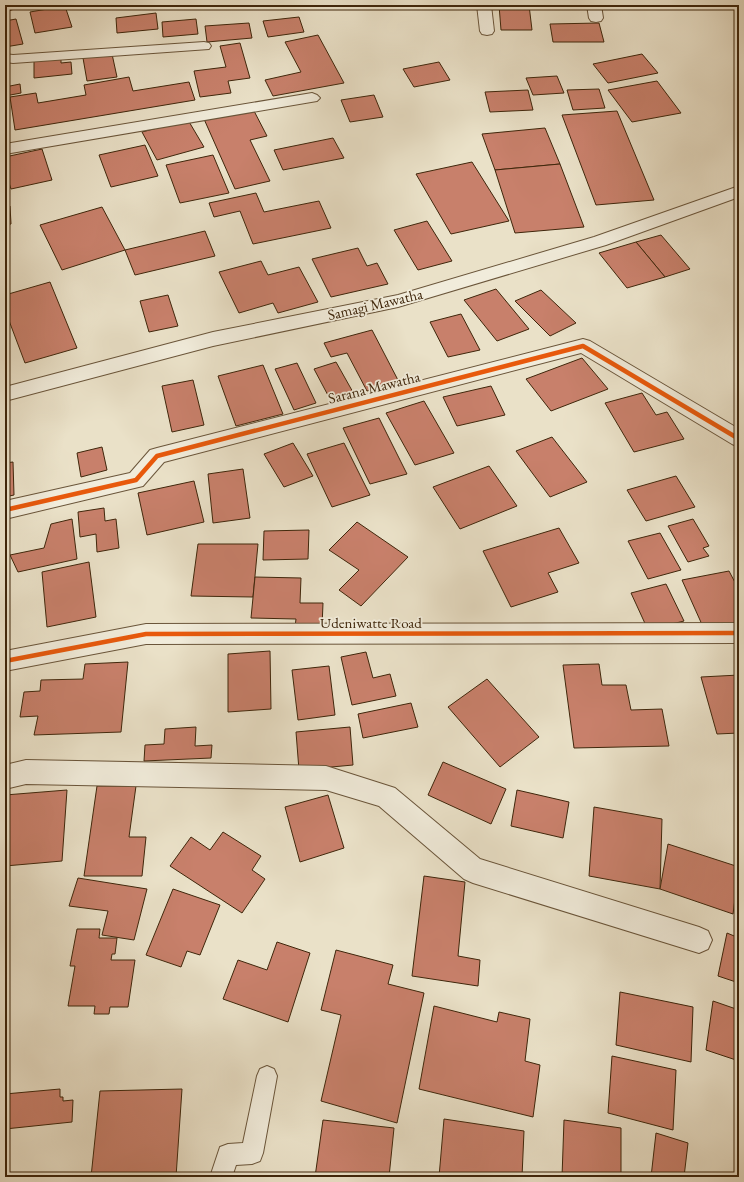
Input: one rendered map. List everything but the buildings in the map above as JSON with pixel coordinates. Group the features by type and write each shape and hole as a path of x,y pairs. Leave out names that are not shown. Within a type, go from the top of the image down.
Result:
{"street":[{"path":"484,5 487,31"},
{"path":"5,58 13,59 204,46"},
{"path":"5,149 312,98"},
{"name":"Samagi Mawatha","path":"5,394 213,339 398,301 600,241 739,191"},
{"name":"Sarana Mawatha","path":"5,510 136,480 157,456 583,346 739,439"},
{"name":"Udeniwatte Road","path":"5,661 146,634 739,633"},
{"path":"5,777 26,772 326,778 386,796 473,870 699,940"}],"lane":[{"path":"221,1177 228,1155 252,1153 267,1076"}],"cycle path":[{"path":"5,510 136,480 157,456 583,346 739,439"},
{"path":"5,661 146,634 739,633"}]}
